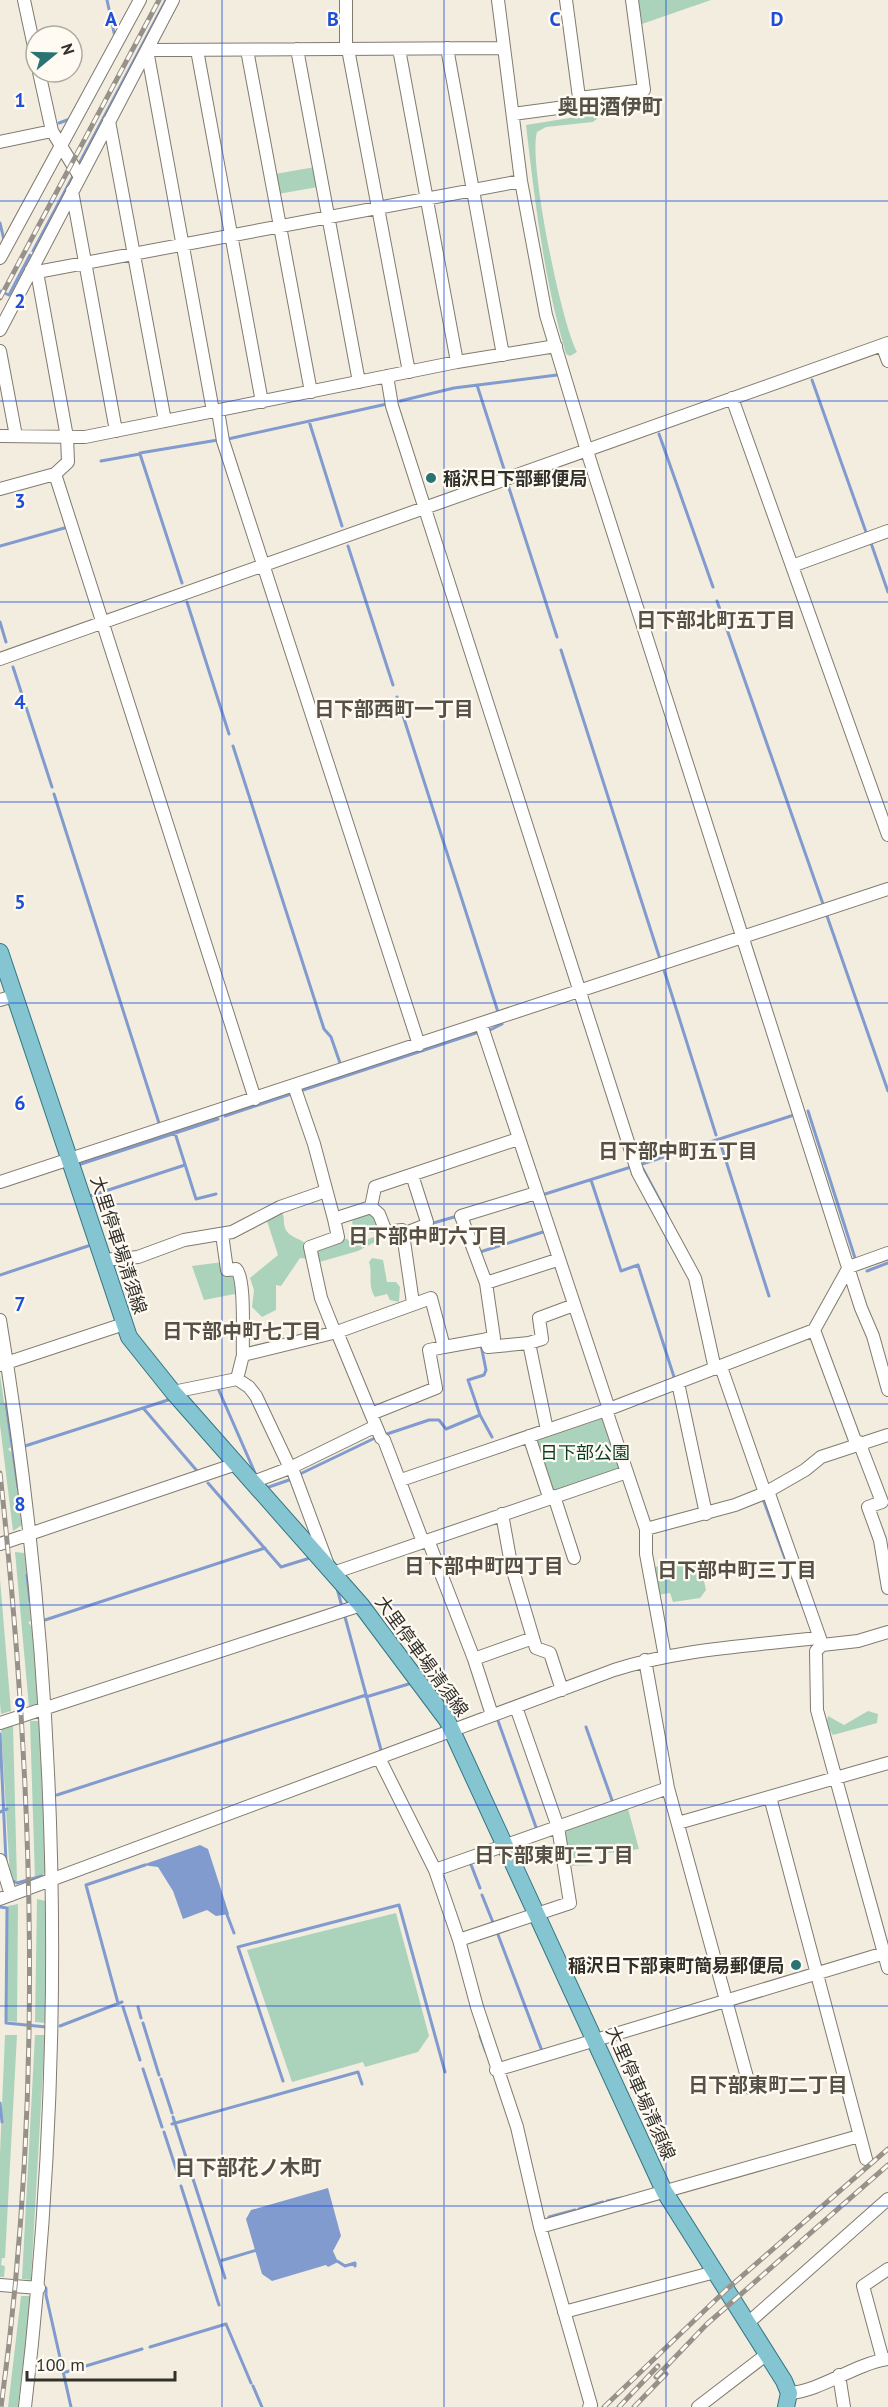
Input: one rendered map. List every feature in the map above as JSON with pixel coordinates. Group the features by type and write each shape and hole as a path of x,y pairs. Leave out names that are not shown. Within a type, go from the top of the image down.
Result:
{"main road":[{"name":"大里停車場清須線","path":"0,952 7,998 70,1160 124,1324 138,1349 173,1392 361,1605 452,1731 664,2191 767,2354 788,2400"}],"street":[{"path":"24,0 29,24"},
{"path":"0,258 140,0"},
{"path":"0,330 34,271 72,191 173,0"},
{"path":"346,0 347,49 409,372"},
{"path":"498,0 521,181 546,315 587,451 888,1390"},
{"path":"513,114 580,105 566,0"},
{"path":"579,98 644,90 633,0"},
{"path":"447,48 503,355"},
{"path":"147,50 504,48"},
{"path":"297,49 359,382"},
{"path":"399,49 457,362"},
{"path":"147,50 183,245 223,441 265,565 418,1044"},
{"path":"197,50 262,402"},
{"path":"247,50 311,392"},
{"path":"42,84 52,130 80,177"},
{"path":"110,121 165,421"},
{"path":"0,142 52,130"},
{"path":"34,271 521,181"},
{"path":"72,191 116,431"},
{"path":"0,489 55,474 68,462 67,437 34,271"},
{"path":"0,659 885,344 888,361"},
{"path":"0,436 85,438 457,362 556,346"},
{"path":"0,351 16,436"},
{"path":"387,376 393,406 638,1173 695,1278 718,1368 820,1641 816,1651 817,1710 886,1952 888,1968"},
{"path":"732,398 888,835"},
{"path":"55,474 255,1099"},
{"path":"792,566 888,531"},
{"path":"0,1182 888,889"},
{"path":"481,1024 646,1529 646,1554 665,1657"},
{"path":"294,1086 338,1237 310,1247 321,1298 401,1480 474,1659 492,1715"},
{"path":"371,1207 375,1187 518,1139"},
{"path":"403,1234 426,1225 427,1222 412,1175"},
{"path":"103,1260 138,1257 184,1240 244,1227 280,1207 326,1191"},
{"path":"371,1414 436,1388 429,1350 494,1338 486,1283 461,1215 536,1193"},
{"path":"334,1219 371,1207"},
{"path":"371,1207 379,1214 386,1232 402,1230 413,1303"},
{"path":"222,1233 227,1270 236,1269 240,1273 243,1295 241,1314 243,1355 237,1379"},
{"path":"401,1480 608,1409 814,1330 849,1267 888,1253"},
{"path":"486,1283 557,1260"},
{"path":"243,1355 336,1332 431,1298 444,1347"},
{"path":"486,1339 488,1347 530,1343 542,1339 539,1318 574,1305"},
{"path":"0,1320 4,1364 31,1534 46,1708 53,1879 52,2043 39,2288 25,2407"},
{"path":"4,1364 124,1324"},
{"path":"814,1330 882,1502 868,1507 880,1540 884,1578 888,1588"},
{"path":"530,1343 547,1430"},
{"path":"173,1392 237,1379 249,1387 256,1396 291,1468 332,1571 627,1472"},
{"path":"678,1383 706,1514"},
{"path":"253,1482 291,1468 376,1426"},
{"path":"646,1529 706,1514 766,1492 805,1470 821,1457 888,1435"},
{"path":"530,1436 574,1558"},
{"path":"0,1544 236,1464"},
{"path":"502,1514 511,1564 536,1648 550,1653 562,1690"},
{"path":"0,1723 361,1605"},
{"path":"0,1860 6,1897 645,1660 820,1641 858,1641 888,1632"},
{"path":"474,1659 533,1638"},
{"path":"645,1660 668,1788 750,2088"},
{"path":"459,1940 537,1912 570,1903 558,1827 516,1707"},
{"path":"380,1758 435,1870 459,1940 496,2070 517,2127 540,2227 591,2405 589,2407"},
{"path":"678,1823 888,1764"},
{"path":"435,1870 668,1788"},
{"path":"770,1797 866,2159"},
{"path":"496,2070 886,1952"},
{"path":"540,2227 859,2136"},
{"path":"747,2323 888,2199"},
{"path":"788,2400 858,2366 885,2359 863,2286 888,2269"},
{"path":"564,2312 715,2272"},
{"path":"0,2285 39,2288"},
{"path":"698,2407 767,2354"},
{"path":"839,2375 844,2407"}],"green space":[{"path":"636,0 711,0 639,25"},
{"path":"645,98 652,102 645,108 604,113 593,122 546,127 537,132 535,149 541,206 555,277 570,335 577,352 570,356 566,354 558,326 546,270 526,125 588,115 596,105"},
{"path":"315,167 318,187 278,194 275,174"},
{"path":"279,1212 283,1214 287,1231 306,1244 309,1259 300,1258 281,1286 276,1285 276,1310 262,1317 252,1307 254,1290 250,1278 278,1255 267,1221"},
{"path":"372,1212 382,1230 371,1233 368,1226 353,1226 352,1222 357,1214"},
{"path":"376,1236 379,1240 358,1251 316,1263 315,1249 343,1239 347,1239 353,1245"},
{"path":"372,1258 383,1260 387,1282 396,1282 400,1287 399,1302 390,1300 387,1294 375,1297 369,1262"},
{"path":"223,1262 234,1272 240,1293 204,1300 192,1266"},
{"path":"0,1375 11,1447 8,1449 12,1453 22,1525 13,1531 0,1425"},
{"name":"日下部公園","path":"605,1415 622,1467 553,1492 535,1441"},
{"path":"15,1552 25,1553 31,1621 28,1622 32,1627 38,1705 29,1707"},
{"path":"700,1563 706,1590 700,1598 673,1602 670,1593 657,1595 652,1568"},
{"path":"0,1579 11,1711 1,1714 0,1704"},
{"path":"868,1711 878,1714 877,1723 833,1735 826,1725 828,1716 844,1725"},
{"path":"30,1721 39,1721 46,1873 35,1879"},
{"path":"13,1725 17,1881 10,1877 1,1727"},
{"path":"627,1805 639,1849 601,1854 599,1848 587,1849 589,1865 568,1866 563,1828"},
{"path":"37,1899 46,1901 46,2023 35,2022"},
{"path":"18,1904 17,2022 7,2021 8,1906"},
{"path":"396,1913 429,2036 418,2052 365,2067 363,2062 292,2082 247,1950"},
{"path":"5,2035 17,2035 5,2258 2,2258 1,2265 5,2266 4,2277 0,2277 0,2153"},
{"path":"35,2035 45,2035 31,2280 22,2279"},
{"path":"21,2296 31,2296 18,2407 8,2407"}],"water":[{"path":"200,1845 208,1849 229,1914 216,1916 207,1910 183,1919 173,1891 158,1867 142,1865"},
{"path":"328,2188 341,2236 333,2251 338,2262 328,2267 326,2265 272,2281 262,2274 246,2219 251,2210"}],"waterway":[{"path":"107,0 115,37"},
{"path":"80,162 166,0"},
{"path":"59,123 70,119"},
{"path":"33,251 73,176"},
{"path":"0,223 4,240"},
{"path":"0,291 9,295 30,255"},
{"path":"400,401 454,388 557,375"},
{"path":"812,380 866,532"},
{"path":"477,385 504,469"},
{"path":"228,439 387,404"},
{"path":"309,421 342,526"},
{"path":"659,434 713,587"},
{"path":"140,453 218,440"},
{"path":"101,461 140,454 182,583"},
{"path":"509,488 557,637"},
{"path":"0,546 68,527"},
{"path":"871,543 888,592"},
{"path":"348,546 393,685"},
{"path":"717,601 823,904"},
{"path":"187,602 229,734"},
{"path":"0,622 6,642"},
{"path":"561,650 660,959"},
{"path":"13,667 52,787"},
{"path":"397,697 498,1012"},
{"path":"233,746 324,1029 331,1037 340,1063"},
{"path":"54,794 159,1123"},
{"path":"827,916 888,1091"},
{"path":"664,970 716,1135"},
{"path":"488,1031 502,1024"},
{"path":"300,1091 479,1032"},
{"path":"225,1116 291,1094"},
{"path":"808,1111 855,1258"},
{"path":"642,1164 794,1115"},
{"path":"81,1164 218,1119"},
{"path":"175,1133 196,1199 216,1194"},
{"path":"719,1139 769,1296"},
{"path":"90,1196 185,1165"},
{"path":"542,1195 631,1167"},
{"path":"643,1169 667,1214"},
{"path":"591,1180 621,1271 638,1265 675,1380"},
{"path":"430,1224 457,1218"},
{"path":"480,1252 543,1232"},
{"path":"0,1275 88,1246"},
{"path":"867,1271 888,1263"},
{"path":"480,1415 468,1380 484,1375 486,1370 481,1345"},
{"path":"217,1386 255,1473"},
{"path":"25,1446 168,1400"},
{"path":"6,1404 18,1487"},
{"path":"144,1409 198,1472"},
{"path":"384,1435 429,1420 439,1420 446,1429 480,1415 492,1437"},
{"path":"300,1474 375,1438"},
{"path":"266,1488 292,1479"},
{"path":"208,1483 281,1567 310,1558"},
{"path":"763,1499 786,1561"},
{"path":"45,1620 265,1548"},
{"path":"789,1567 799,1596"},
{"path":"27,1575 30,1601"},
{"path":"337,1588 342,1607"},
{"path":"345,1617 381,1750"},
{"path":"366,1697 412,1683"},
{"path":"57,1795 366,1695"},
{"path":"497,1718 537,1830"},
{"path":"586,1727 613,1803"},
{"path":"0,1734 6,1861"},
{"path":"0,1812 7,1809"},
{"path":"470,1862 480,1888"},
{"path":"118,2003 86,1885 145,1865"},
{"path":"10,1879 17,1883 42,1876"},
{"path":"482,1895 494,1925"},
{"path":"283,2081 238,1947 399,1905 445,2072"},
{"path":"0,1907 7,1908 6,2023 46,2027"},
{"path":"226,1912 234,1933"},
{"path":"497,1932 542,2051"},
{"path":"60,2026 122,2002"},
{"path":"123,2007 140,2060"},
{"path":"138,2007 141,2018"},
{"path":"143,2023 159,2075"},
{"path":"480,2036 486,2052"},
{"path":"143,2069 162,2127"},
{"path":"172,2124 358,2072 362,2084"},
{"path":"161,2079 172,2113"},
{"path":"0,2103 2,2122"},
{"path":"173,2117 225,2278"},
{"path":"164,2132 179,2178"},
{"path":"181,2186 219,2305"},
{"path":"607,2201 621,2198"},
{"path":"579,2209 603,2202"},
{"path":"549,2217 575,2210"},
{"path":"220,2261 257,2250"},
{"path":"337,2261 345,2266 355,2263 355,2266"},
{"path":"46,2288 71,2407"},
{"path":"150,2347 226,2324 251,2383"},
{"path":"66,2372 142,2349"},
{"path":"253,2386 262,2407"}],"railway":[{"path":"0,298 159,0"},
{"path":"0,1473 21,1706 27,1823 29,1940 29,2057 24,2174 15,2291 1,2407"},
{"path":"604,2407 726,2290 888,2149"},
{"path":"656,2377 707,2324 888,2165"},
{"path":"619,2407 658,2366"},
{"path":"634,2407 666,2374"}],"place":[{"name":"稲沢日下部郵便局","path":"431,478"},
{"name":"稲沢日下部東町簡易郵便局","path":"796,1965"}],"district":[{"name":"奥田酒伊町","path":"610,106"},
{"name":"日下部北町五丁目","path":"716,620"},
{"name":"日下部西町一丁目","path":"394,709"},
{"name":"日下部中町五丁目","path":"678,1151"},
{"name":"日下部中町六丁目","path":"428,1236"},
{"name":"日下部中町七丁目","path":"242,1331"},
{"name":"日下部中町四丁目","path":"484,1566"},
{"name":"日下部中町三丁目","path":"737,1570"},
{"name":"日下部東町三丁目","path":"554,1855"},
{"name":"日下部東町二丁目","path":"768,2085"},
{"name":"日下部花ノ木町","path":"248,2167"}]}
